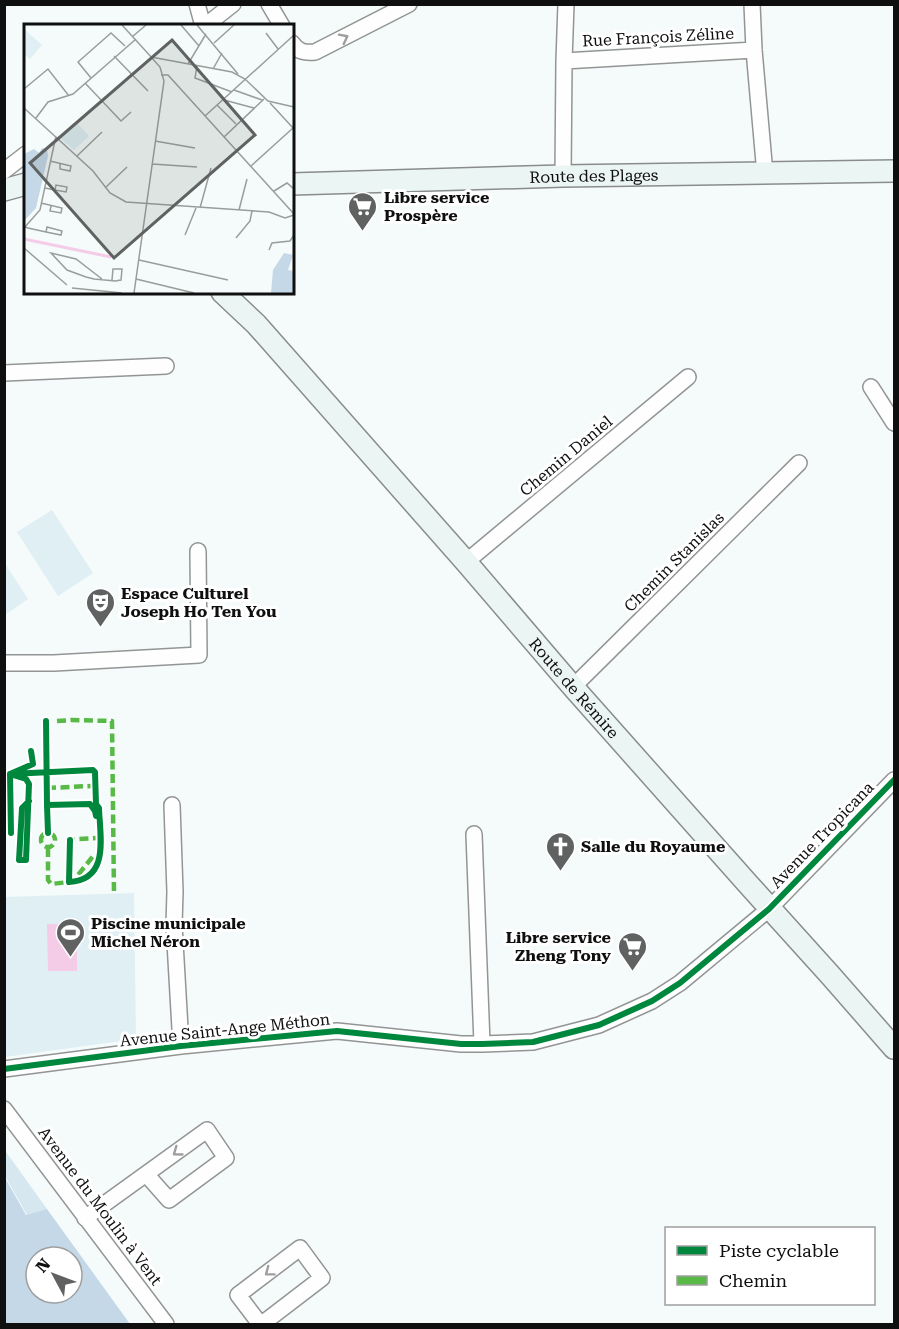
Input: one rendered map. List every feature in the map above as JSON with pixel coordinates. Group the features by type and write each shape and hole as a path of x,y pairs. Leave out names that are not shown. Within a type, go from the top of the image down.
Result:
{"main road":[{"name":"Route des Plages","path":"294,184 563,176 894,171"},
{"name":"Route de Rémire","path":"224,294 256,324 573,687 894,1048"},
{"name":"Route de Rémire","path":"238,294 256,324"}],"street":[{"path":"197,4 203,24"},
{"path":"207,24 233,4"},
{"path":"269,4 281,24"},
{"path":"294,45 299,51 315,52 409,4"},
{"path":"563,176 566,4"},
{"path":"753,4 754,50 765,174"},
{"name":"Rue François Zéline","path":"564,61 754,50"},
{"path":"4,171 24,156"},
{"path":"4,374 166,366"},
{"name":"Chemin Daniel","path":"466,562 688,377"},
{"path":"871,387 894,423"},
{"name":"Chemin Stanislas","path":"573,687 799,463"},
{"path":"4,663 54,663 199,655 198,551"},
{"name":"Avenue Tropicana","path":"769,909 894,780"},
{"path":"172,805 174,925 181,1046"},
{"path":"474,834 482,1044"},
{"name":"Avenue Saint-Ange Méthon","path":"4,1069 181,1046 337,1031 461,1044 533,1042 599,1025 652,1000 680,983 769,909"},
{"name":"Avenue du Moulin à Vent","path":"4,1109 166,1324"},
{"path":"85,1218 146,1174 207,1130 226,1158 170,1200 146,1174"},
{"path":"300,1248 322,1278 261,1324 238,1295 300,1248"}],"shaded area":[{"path":"52,510 93,573 58,596 17,532"},
{"path":"4,562 28,599 5,615 4,615"},
{"name":"Piscine municipale Michel Néron","path":"134,893 136,1039 5,1057 4,897"},
{"path":"47,924 77,924 77,971 48,971"},
{"path":"4,1149 47,1209 27,1215 5,1176"},
{"path":"4,1176 26,1215 47,1209 73,1245 24,1245 24,1305 84,1305 84,1260 130,1324 5,1324"}],"marked path":[{"path":"57,721 112,721 114,894"},
{"path":"47,788 91,786"},
{"path":"45,833 51,833 55,840 51,847 45,847 41,843 41,837 45,833"},
{"path":"66,840 96,838"},
{"path":"48,848 48,880 51,884 74,880 94,855"}],"cycle path":[{"path":"46,721 47,805"},
{"path":"11,833 10,774 33,764 31,751"},
{"path":"10,774 93,770 95,772 96,804 99,808 100,855 91,874 69,882 70,840"},
{"path":"13,775 26,779 29,784 26,860 19,860 22,808 29,801"},
{"path":"4,1069 181,1046 337,1031 461,1044 482,1044 533,1042 599,1025 652,1001 680,983 769,909 894,780"},
{"path":"48,833 47,805 90,804 96,816"}],"place":[{"name":"Libre service Prospère","path":"363,232"},
{"name":"Espace Culturel Joseph Ho Ten You","path":"100,628"},
{"name":"Salle du Royaume","path":"560,872"},
{"name":"Piscine municipale Michel Néron","path":"70,958"},
{"name":"Libre service Zheng Tony","path":"632,972"}]}
